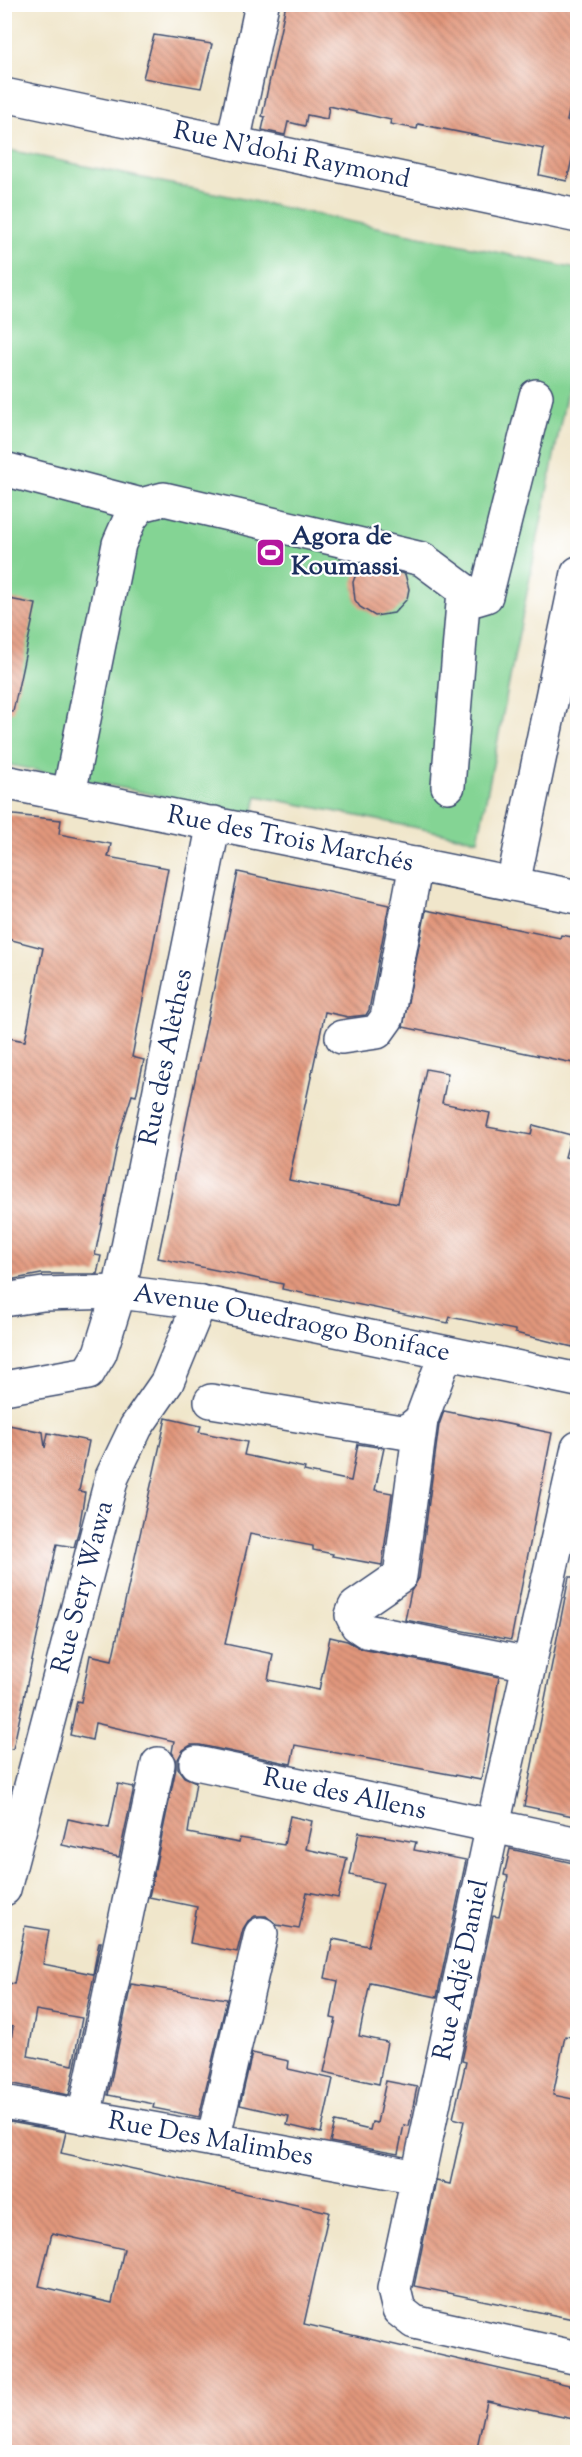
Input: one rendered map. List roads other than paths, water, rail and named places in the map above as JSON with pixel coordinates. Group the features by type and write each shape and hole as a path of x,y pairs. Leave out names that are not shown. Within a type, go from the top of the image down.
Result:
{"street":[{"path":"233,143 262,4"},
{"name":"Rue N'dohi Raymond","path":"4,95 578,216"},
{"path":"4,469 141,505 164,499 422,559 476,599 486,596 536,396"},
{"path":"69,794 119,544 130,519 141,505"},
{"path":"513,884 578,573"},
{"path":"448,786 464,591"},
{"name":"Rue des Trois Marchés","path":"4,782 578,897"},
{"name":"Rue des Alèthes","path":"4,1388 88,1373 100,1353 119,1292 214,823"},
{"path":"342,1037 377,1032 383,1027 387,1018 416,864"},
{"name":"Avenue Ouedraogo Boniface","path":"4,1300 43,1294 119,1292 200,1302 578,1380"},
{"name":"Rue Sery Wawa","path":"4,1888 15,1805 112,1478 136,1427 167,1382 200,1302"},
{"path":"446,1353 421,1420 400,1576 355,1607 352,1616 357,1625 366,1631 529,1664"},
{"path":"211,1401 401,1432 410,1430 421,1420"},
{"name":"Rue Adjé Daniel","path":"578,1448 493,1825 394,2289 399,2310 414,2322 578,2358"},
{"name":"Rue des Allens","path":"196,1763 578,1844"},
{"path":"84,2117 158,1764"},
{"path":"213,2140 261,1934"},
{"name":"Rue Des Malimbes","path":"4,2102 418,2177"}],"place":[{"name":"Agora de Koumassi","path":"270,552"}]}
